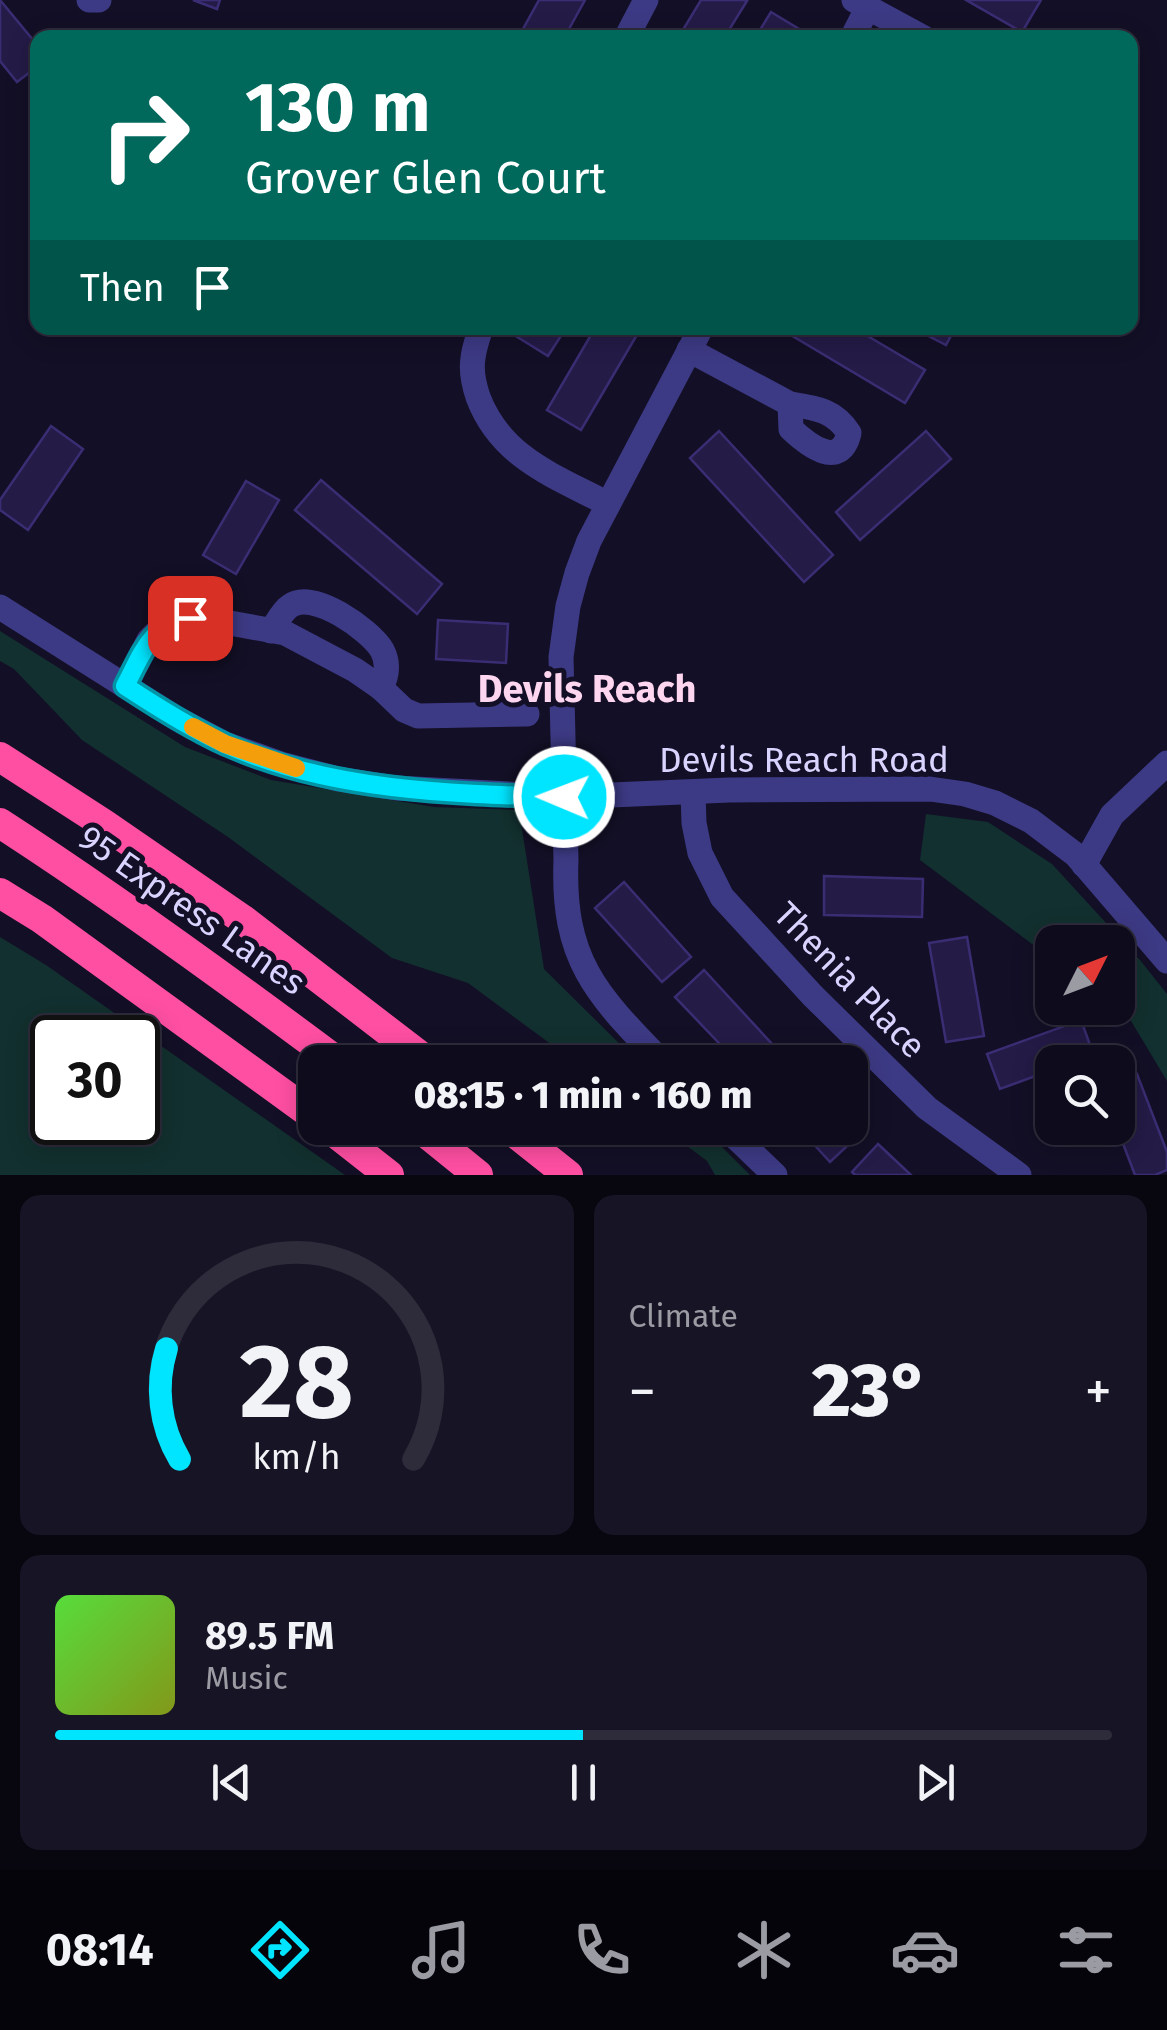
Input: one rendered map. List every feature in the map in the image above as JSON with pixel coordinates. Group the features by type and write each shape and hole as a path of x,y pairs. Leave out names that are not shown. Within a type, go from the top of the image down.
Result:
{"highway":[{"path":"0,756 242,919 406,1045"},
{"name":"95 Express Lanes","path":"0,823 227,978 316,1045"},
{"path":"0,892 298,1105"},
{"path":"350,1145 389,1175"},
{"path":"441,1145 478,1175"},
{"path":"530,1145 568,1175"}],"street":[{"path":"89,0 99,0"},
{"path":"630,30 646,0"},
{"path":"854,30 861,4 909,30"},
{"path":"479,335 472,362 475,388 484,412 502,439 534,465 608,504"},
{"path":"645,1045 595,988 569,926 564,893 561,657 566,614 589,542 695,339 790,404"},
{"path":"271,631 288,606 300,601 315,602 343,615 382,650 387,663 381,688"},
{"name":"Devils Reach Road","path":"0,607 176,718 225,744 319,774 396,788 508,796 930,789 999,805 1031,820 1060,841 1167,962"},
{"path":"125,686 149,640 162,628 190,618 208,619 285,633 355,670 404,710 418,716 527,714"},
{"path":"1084,865 1112,815 1167,763"},
{"name":"Thenia Place","path":"693,793 700,853 722,897 812,996 927,1108 1019,1175"},
{"path":"744,1145 776,1175"}],"green space":[{"path":"0,631 185,747 271,780 434,807 519,810 544,969 621,1045 552,1045 468,983 392,958 228,837 82,740 14,669 0,661"},
{"path":"926,814 988,822 1052,864 1108,925 1035,925 1035,946 920,860"},
{"path":"0,937 117,1015 30,1015 30,1145 160,1145 160,1045 345,1175 0,1175"},
{"path":"1135,955 1167,994 1167,1081 1133,1025"},
{"path":"686,1145 720,1145 750,1175 715,1175 707,1161"}],"building":[{"path":"0,0 30,36 30,72 17,82 0,61"},
{"path":"193,0 220,0 217,9"},
{"path":"539,0 585,0 568,30 522,30"},
{"path":"701,0 747,1 729,30 683,30"},
{"path":"966,0 1041,0 1023,30"},
{"path":"771,12 801,30 760,30"},
{"path":"514,335 562,335 548,356"},
{"path":"591,335 637,335 581,430 547,410"},
{"path":"791,335 866,335 925,370 905,403"},
{"path":"927,335 951,335 946,345"},
{"path":"51,426 83,449 28,530 0,510 0,500"},
{"path":"719,431 833,555 804,582 690,458"},
{"path":"926,431 951,459 860,540 836,512"},
{"path":"321,480 442,584 417,614 295,510"},
{"path":"246,481 279,500 236,574 203,555"},
{"path":"438,620 508,624 506,663 436,659"},
{"path":"824,876 923,879 922,917 824,915"},
{"path":"624,882 691,957 662,982 595,908"},
{"path":"967,937 984,1036 946,1042 929,943"},
{"path":"704,970 773,1045 721,1045 675,997"},
{"path":"1067,1025 1083,1025 1090,1045 1035,1045 1035,1076 1000,1089 987,1054"},
{"path":"1135,1075 1167,1152 1167,1170 1155,1175 1135,1175 1124,1145 1135,1145"},
{"path":"878,1144 911,1175 855,1175 852,1172"},
{"path":"814,1145 848,1145 830,1162"}],"slow traffic":[{"path":"193,727 225,744 296,768"}],"district":[{"name":"Devils Reach","path":"587,689"}],"route":[{"path":"190,618 162,628 149,640 125,686 225,744 281,764 396,788 564,797"}]}
